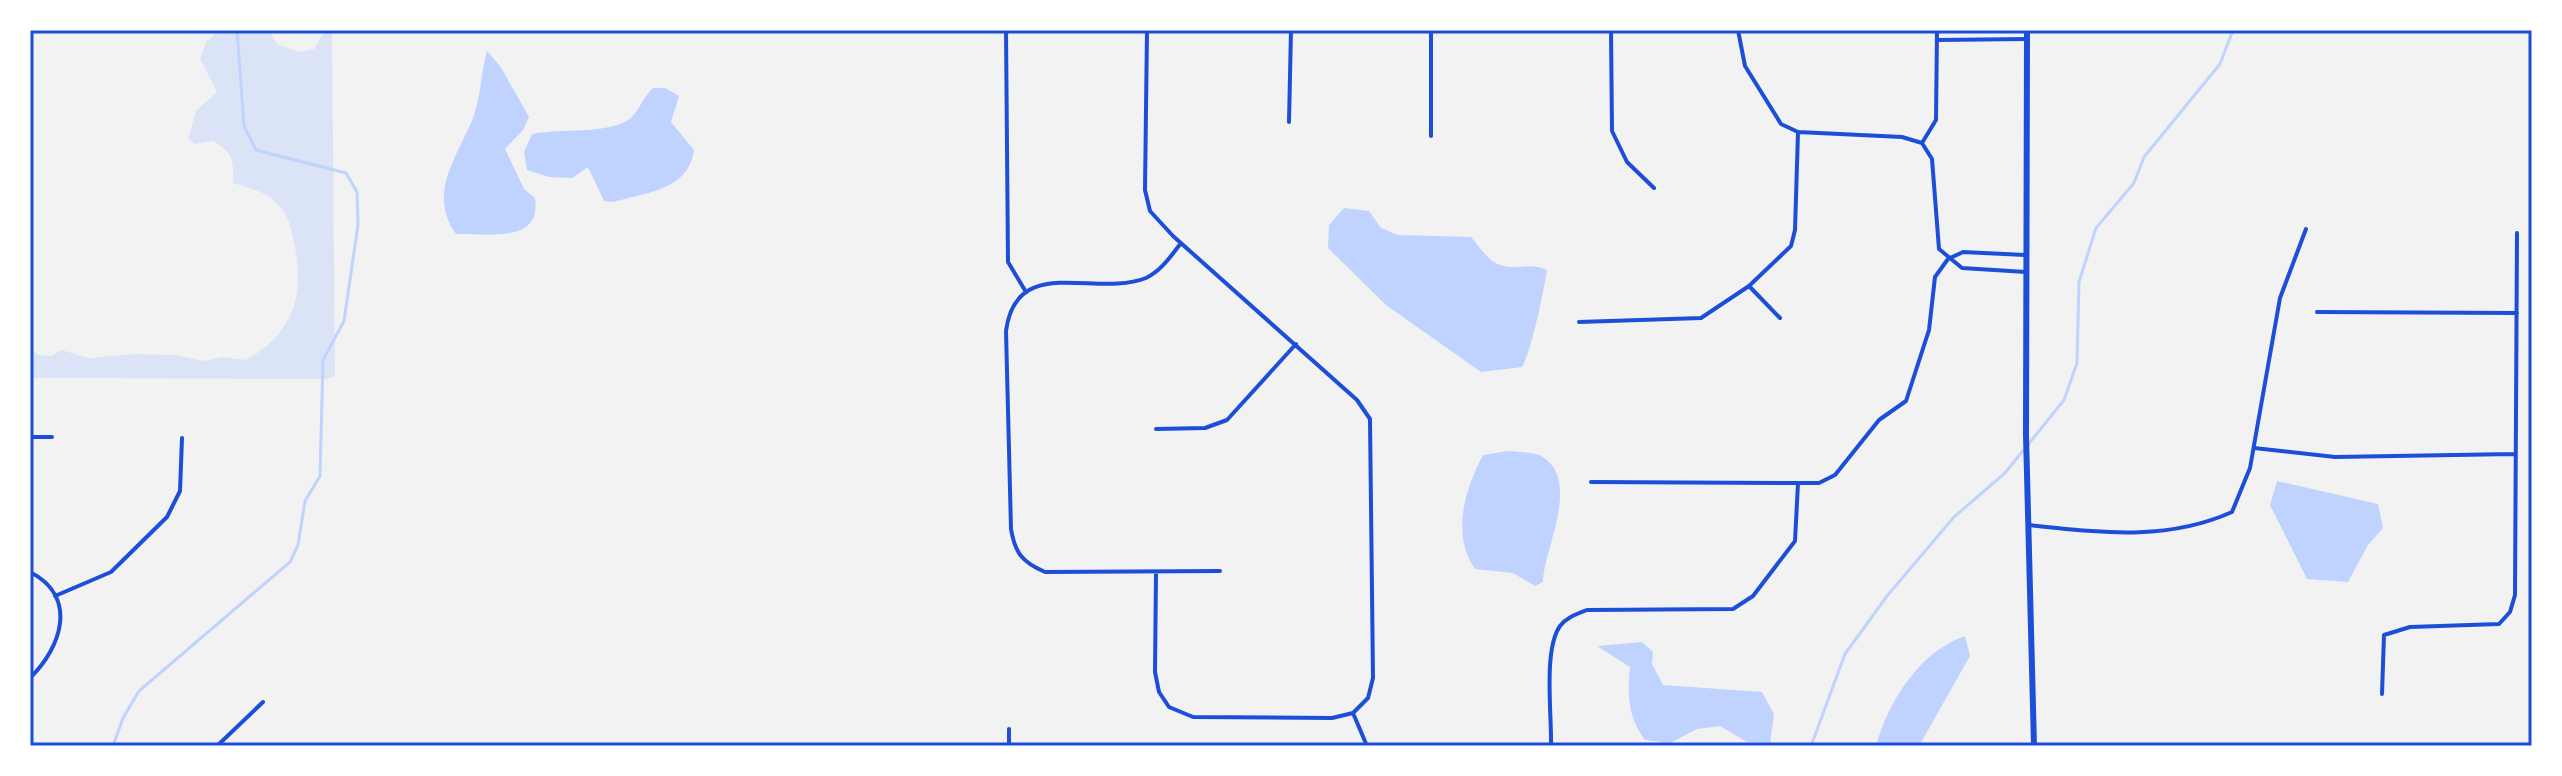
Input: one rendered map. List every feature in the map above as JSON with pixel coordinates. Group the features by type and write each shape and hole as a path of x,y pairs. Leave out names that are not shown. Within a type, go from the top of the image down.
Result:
{"main road":[{"path":"2027,30 2026,435 2034,746"}],"street":[{"path":"1006,30 1008,262 1026,292"},
{"path":"1147,30 1145,190 1155,218 1357,400 1371,426 1373,678 1368,698 1353,713 1332,718 1201,718 1174,711 1162,697 1156,679 1156,573"},
{"path":"1289,122 1291,30"},
{"path":"1431,30 1431,136"},
{"path":"1611,30 1612,131 1627,162 1654,188"},
{"path":"1738,30 1741,56 1781,124 1798,132 1902,137 1922,143 1932,159 1935,235 1939,249 1962,268 2026,272"},
{"path":"1922,143 1936,120 1937,30"},
{"path":"1937,40 2027,39"},
{"path":"1579,322 1701,318 1749,286 1791,246 1795,230 1798,132"},
{"path":"2028,525 2110,533 2167,533 2206,524 2232,512 2250,468 2280,298 2306,229"},
{"path":"2382,694 2384,635 2410,627 2499,624 2510,612 2515,595 2517,233"},
{"path":"1181,243 1159,270 1139,280 1041,285 1026,292 1009,307 1006,331 1011,529 1015,550 1026,564 1045,572 1220,571"},
{"path":"1591,482 1819,483 1835,475 1879,420 1906,401 1929,330 1935,277 1948,259 1963,252 2025,255"},
{"path":"1749,286 1780,318"},
{"path":"2317,312 2517,313"},
{"path":"1156,429 1205,428 1227,420 1296,344"},
{"path":"30,437 52,437"},
{"path":"55,596 111,572 167,517 180,491 182,438"},
{"path":"2254,448 2335,457 2514,454"},
{"path":"1551,746 1552,647 1567,619 1587,610 1733,609 1744,604 1795,541 1798,483"},
{"path":"30,572 44,582 55,596 60,615 58,638 51,656 30,678"},
{"path":"217,746 263,702"},
{"path":"1353,713 1367,746"},
{"path":"1009,729 1009,746"}],"shaded area":[{"path":"220,30 269,30 277,44 299,52 314,49 325,30 332,30 335,376 328,379 30,378 30,349 39,355 52,356 61,350 89,358 135,354 176,355 204,361 223,357 246,360 263,349 286,323 297,292 298,275 293,237 285,214 268,196 233,183 231,158 220,145 213,141 195,144 188,139 196,111 217,92 200,59 206,42"}],"water":[{"path":"487,51 500,66 529,117 523,130 505,149 524,189 535,198 535,213 530,223 510,233 456,234 448,219 444,190 453,161 476,110"},
{"path":"653,88 665,88 679,96 671,122 694,150 690,164 674,182 652,192 614,202 604,201 588,167 572,178 549,177 527,170 524,152 532,134 598,129 622,123 631,118"},
{"path":"1344,208 1369,211 1381,228 1398,235 1471,237 1488,257 1500,265 1533,266 1547,270 1533,335 1522,367 1481,372 1386,305 1328,248 1329,225"},
{"path":"1508,451 1539,455 1552,465 1559,480 1558,515 1543,582 1535,586 1513,573 1475,569 1464,542 1462,527 1466,497 1483,455"},
{"path":"2277,481 2378,504 2383,528 2368,545 2348,582 2307,579 2270,505"},
{"path":"1965,636 1970,656 1919,746 1876,746 1889,712 1908,680 1934,653"},
{"path":"1642,642 1653,652 1652,664 1663,685 1762,692 1774,714 1770,743 1747,742 1720,726 1697,729 1670,743 1645,740 1635,723 1630,705 1630,667 1597,646"}],"waterway":[{"path":"113,746 123,718 139,691 290,562 298,545 305,501 320,476 323,360 344,321 358,225 357,192 346,173 256,150 244,126 237,30"},
{"path":"1811,746 1845,654 1887,596 1954,517 2005,473 2064,400 2077,363 2079,282 2096,228 2134,183 2144,157 2220,64 2233,30"}]}
